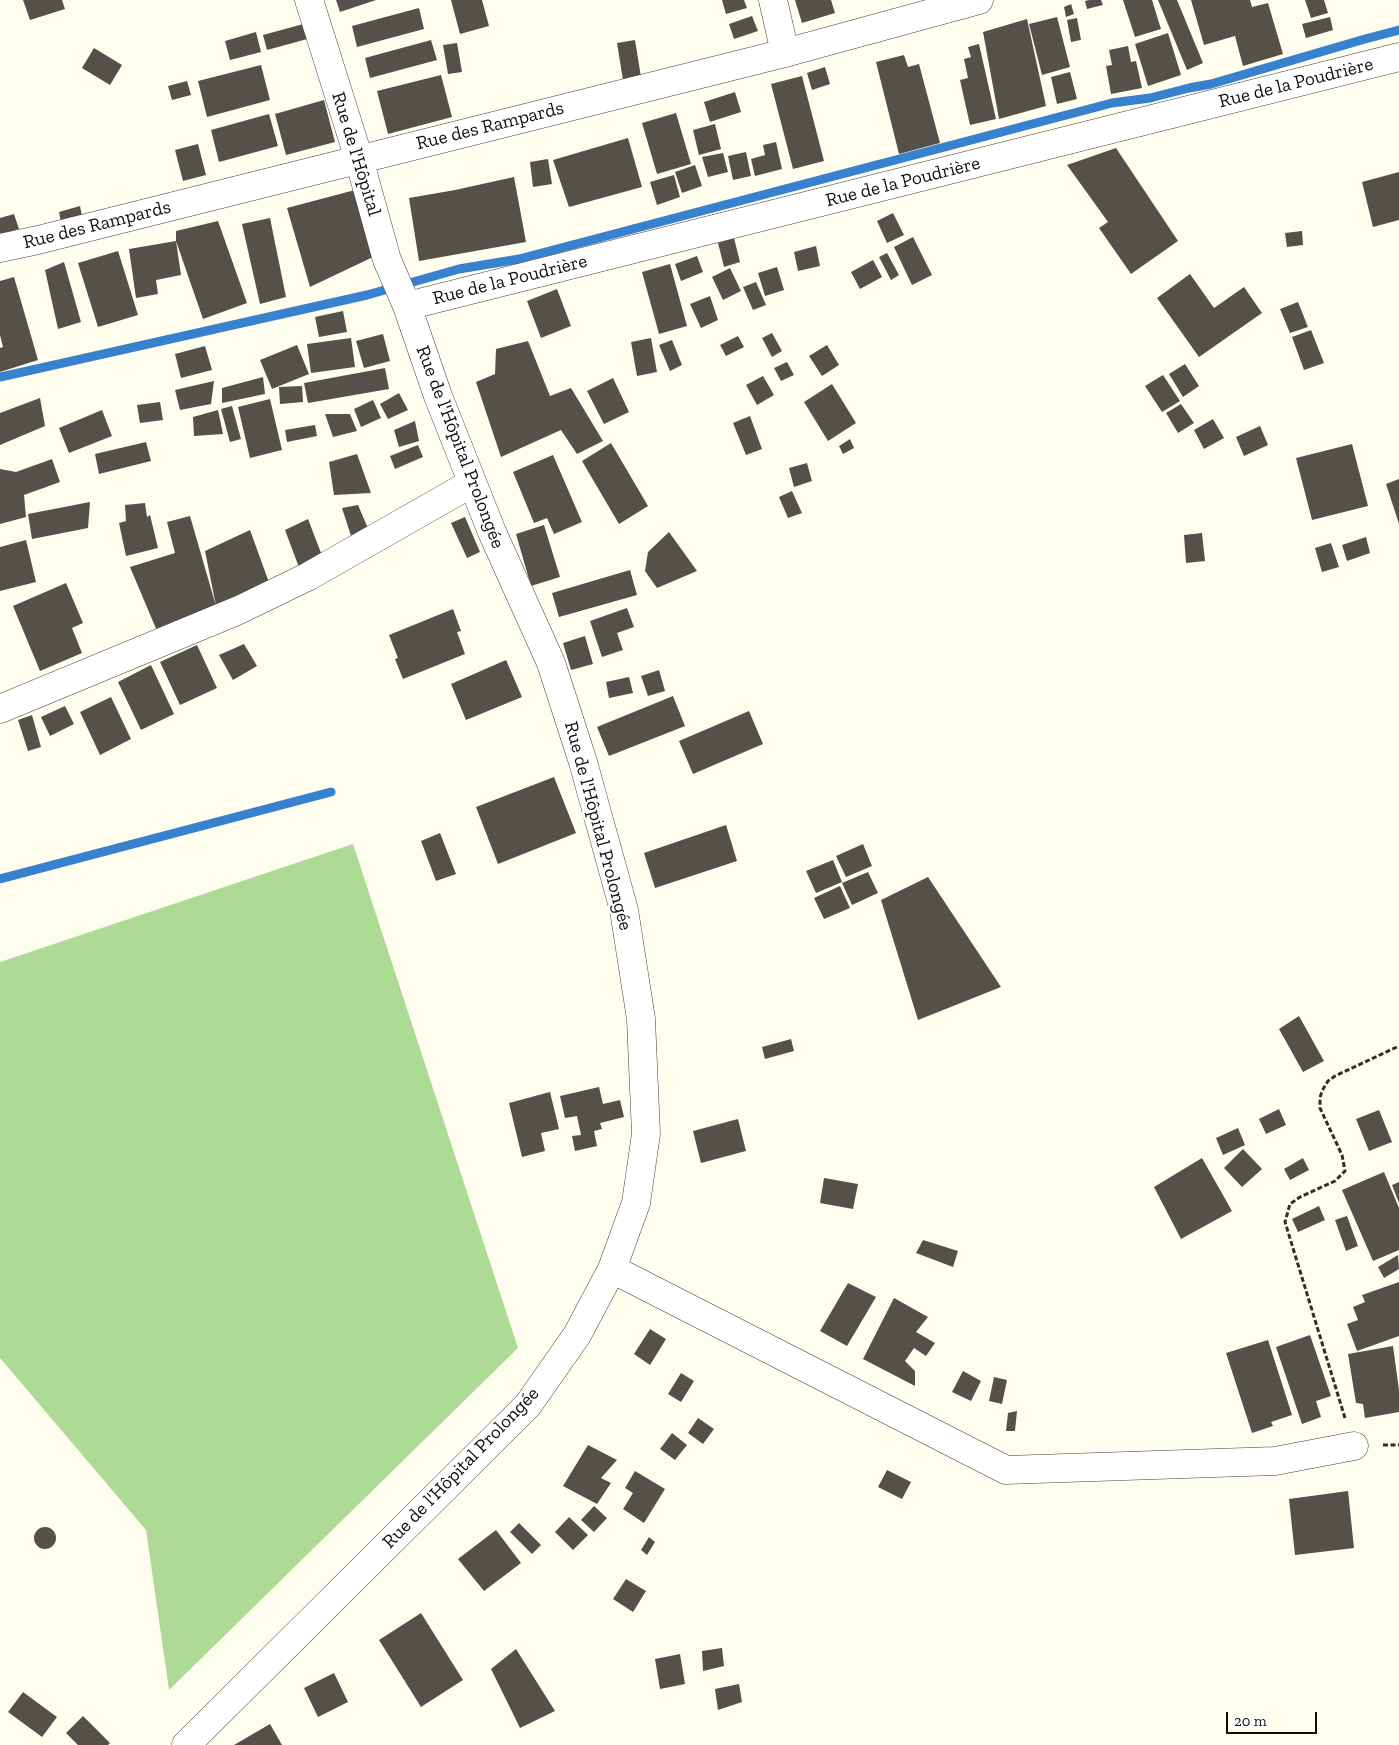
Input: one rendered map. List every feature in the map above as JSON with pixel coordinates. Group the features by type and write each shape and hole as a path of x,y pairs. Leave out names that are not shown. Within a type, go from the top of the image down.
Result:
{"street":[{"name":"Rue de l'Hôpital","path":"309,0 359,160 387,260 408,306"},
{"path":"773,0 785,53"},
{"name":"Rue des Rampards","path":"0,248 785,53 979,0"},
{"name":"Rue de la Poudrière","path":"408,306 1399,57"},
{"name":"Rue de l'Hôpital Prolongée","path":"186,1745 528,1405 577,1335 612,1269 636,1203 646,1134 641,1019 624,910 583,762 551,663 472,483 438,396 408,306"},
{"path":"0,709 248,606 309,576 472,483"},
{"path":"612,1269 1006,1470 1275,1462 1354,1446"}],"path":[{"path":"1354,1446 1285,1222 1290,1204 1300,1197 1335,1181 1345,1171 1342,1155 1320,1108 1320,1098 1328,1081 1399,1046"}],"green space":[{"path":"353,844 518,1348 169,1690 146,1530 0,1358 0,962"}],"building":[{"path":"23,0 62,0 65,9 30,20"},
{"path":"336,0 376,0 340,12"},
{"path":"451,0 482,0 489,26 460,34"},
{"path":"722,0 744,0 747,8 726,14"},
{"path":"795,0 831,0 835,13 802,23"},
{"path":"1101,0 1103,5 1087,9 1085,1"},
{"path":"1123,0 1152,0 1161,29 1135,37"},
{"path":"1158,0 1177,0 1203,63 1187,70"},
{"path":"1191,0 1250,0 1252,7 1268,3 1283,54 1243,66 1235,36 1204,45"},
{"path":"1305,0 1324,0 1328,13 1311,18"},
{"path":"1071,4 1074,14 1066,17 1064,7"},
{"path":"419,8 424,29 357,47 352,26"},
{"path":"752,16 758,31 734,39 729,24"},
{"path":"1057,17 1070,67 1042,75 1029,24"},
{"path":"1330,17 1333,30 1306,38 1302,24"},
{"path":"1077,18 1081,40 1071,42 1067,20"},
{"path":"1027,19 1046,106 999,119 983,32"},
{"path":"307,23 311,38 267,50 263,35"},
{"path":"256,32 261,52 230,60 225,41"},
{"path":"1168,33 1181,75 1148,86 1135,44"},
{"path":"431,40 437,60 370,78 365,58"},
{"path":"635,40 641,77 623,80 617,43"},
{"path":"457,43 462,72 448,74 443,45"},
{"path":"979,44 996,119 970,125 960,80 968,78 964,59 971,57 968,47"},
{"path":"1128,46 1131,62 1136,61 1142,88 1111,94 1106,66 1112,65 1109,50"},
{"path":"94,48 122,65 110,85 82,68"},
{"path":"904,55 908,67 919,64 940,143 899,154 876,62"},
{"path":"261,65 270,100 207,117 198,81"},
{"path":"825,67 830,84 812,90 807,73"},
{"path":"1070,72 1077,99 1057,104 1051,77"},
{"path":"441,75 452,117 388,134 377,91"},
{"path":"802,76 824,161 793,169 771,84"},
{"path":"187,81 191,95 172,100 168,86"},
{"path":"735,92 741,112 710,122 704,102"},
{"path":"324,100 335,142 286,155 275,114"},
{"path":"676,113 691,164 657,174 642,123"},
{"path":"269,114 278,146 219,162 211,130"},
{"path":"715,124 721,149 699,155 693,130"},
{"path":"628,138 642,187 569,207 553,160"},
{"path":"776,142 782,169 755,176 751,159 765,155 763,145"},
{"path":"198,144 206,175 183,181 175,150"},
{"path":"1116,148 1178,241 1131,274 1099,228 1108,222 1067,165"},
{"path":"746,152 751,176 733,180 728,156"},
{"path":"723,153 728,172 708,177 702,157"},
{"path":"548,159 552,184 533,187 530,162"},
{"path":"695,165 702,186 682,193 675,172"},
{"path":"1399,172 1399,220 1373,227 1362,182"},
{"path":"674,175 680,197 657,205 650,182"},
{"path":"514,177 526,242 419,261 409,198"},
{"path":"355,190 373,257 310,287 287,208"},
{"path":"80,206 82,216 61,222 59,212"},
{"path":"893,213 904,235 887,243 877,221"},
{"path":"14,214 19,229 0,234 0,218"},
{"path":"270,218 286,297 260,304 242,224"},
{"path":"218,221 247,303 203,319 176,241 176,231"},
{"path":"1302,231 1303,245 1287,247 1285,233"},
{"path":"913,237 932,275 912,285 894,247"},
{"path":"734,238 740,262 724,267 718,243"},
{"path":"176,241 181,275 156,280 158,294 136,298 129,249"},
{"path":"816,246 820,266 798,271 794,252"},
{"path":"118,251 138,315 98,327 78,263"},
{"path":"887,253 899,275 891,280 879,257"},
{"path":"697,256 703,272 681,281 675,264"},
{"path":"873,260 882,277 860,289 851,272"},
{"path":"64,262 81,322 58,329 45,270"},
{"path":"670,264 687,326 659,334 642,272"},
{"path":"777,267 784,290 765,296 758,273"},
{"path":"730,268 741,291 723,300 712,277"},
{"path":"1190,274 1214,308 1244,287 1262,313 1199,357 1157,298"},
{"path":"14,277 38,360 0,372 0,348 3,347 0,335 0,281"},
{"path":"756,282 766,305 753,310 743,287"},
{"path":"557,289 571,326 541,338 527,301"},
{"path":"710,296 718,320 701,328 690,304"},
{"path":"1298,302 1308,327 1290,333 1280,309"},
{"path":"343,311 347,332 319,337 315,317"},
{"path":"1311,330 1324,363 1304,370 1292,337"},
{"path":"772,333 782,351 772,357 762,338"},
{"path":"383,334 390,361 364,368 356,341"},
{"path":"738,336 744,347 726,356 720,345"},
{"path":"351,338 355,367 311,373 307,344"},
{"path":"651,338 657,372 637,376 631,342"},
{"path":"672,340 682,365 670,371 659,345"},
{"path":"528,341 550,396 571,388 603,441 577,454 561,430 501,457 476,382 495,374 496,349"},
{"path":"297,345 309,374 272,389 260,360"},
{"path":"827,345 839,365 822,376 809,356"},
{"path":"205,346 212,370 181,378 175,354"},
{"path":"787,362 794,375 781,381 774,368"},
{"path":"1185,364 1199,386 1183,397 1169,374"},
{"path":"385,368 389,389 308,403 304,383"},
{"path":"1163,375 1180,401 1162,412 1145,386"},
{"path":"763,376 774,395 757,405 746,385"},
{"path":"263,377 265,394 222,403 222,388"},
{"path":"613,378 629,412 604,424 587,391"},
{"path":"214,381 211,404 180,410 175,390"},
{"path":"832,384 856,423 828,441 804,402"},
{"path":"302,386 303,402 280,404 279,387"},
{"path":"399,393 408,410 388,419 380,404"},
{"path":"40,398 45,426 0,445 0,413"},
{"path":"270,399 282,450 250,458 238,407"},
{"path":"373,400 381,418 361,427 354,409"},
{"path":"160,402 163,420 140,423 137,405"},
{"path":"1181,404 1194,423 1178,433 1166,413"},
{"path":"232,406 241,439 230,442 221,409"},
{"path":"102,410 112,436 69,453 59,428"},
{"path":"218,410 223,434 194,436 193,417"},
{"path":"325,414 350,414 357,431 333,437"},
{"path":"750,416 762,449 746,455 733,423"},
{"path":"1213,419 1224,438 1204,449 1194,430"},
{"path":"415,421 419,441 399,447 394,430"},
{"path":"315,425 317,436 287,442 285,430"},
{"path":"1260,426 1268,445 1244,456 1236,437"},
{"path":"850,439 854,448 843,454 839,446"},
{"path":"146,442 151,461 99,474 95,454"},
{"path":"611,443 648,506 619,524 582,461"},
{"path":"1352,444 1368,506 1312,520 1296,458"},
{"path":"418,445 423,457 395,469 390,456"},
{"path":"357,454 371,493 334,495 329,462"},
{"path":"553,455 582,522 554,534 547,518 534,523 513,472"},
{"path":"52,459 60,482 24,495 26,517 0,524 0,469 16,472"},
{"path":"807,463 812,481 794,487 789,468"},
{"path":"1399,479 1399,524 1386,484"},
{"path":"792,491 802,513 788,518 779,497"},
{"path":"90,502 88,528 32,539 28,514"},
{"path":"145,503 147,517 150,515 158,548 126,556 119,523 126,521 125,505"},
{"path":"358,505 370,533 353,542 342,508"},
{"path":"190,516 216,606 205,551 250,530 271,588 157,631 130,567 175,553 167,522"},
{"path":"465,517 480,552 467,558 451,523"},
{"path":"308,519 326,566 303,578 285,530"},
{"path":"544,525 560,577 531,586 516,534"},
{"path":"669,532 697,571 657,588 645,571 648,552"},
{"path":"1202,533 1205,561 1186,563 1184,535"},
{"path":"1366,537 1370,553 1347,561 1342,545"},
{"path":"26,540 36,582 0,591 0,547"},
{"path":"1331,543 1339,567 1322,572 1315,548"},
{"path":"630,570 637,595 559,617 552,593"},
{"path":"66,583 83,623 72,628 82,653 40,671 13,606"},
{"path":"627,608 634,627 617,633 623,650 602,657 590,621"},
{"path":"453,609 461,631 457,632 465,654 403,679 395,659 398,658 389,635"},
{"path":"585,636 593,664 571,670 563,643"},
{"path":"244,644 257,666 233,680 219,655"},
{"path":"197,645 217,688 180,705 160,662"},
{"path":"506,660 522,697 466,720 451,684"},
{"path":"151,665 174,714 141,730 118,682"},
{"path":"659,670 665,691 648,696 641,676"},
{"path":"629,677 633,693 609,698 606,682"},
{"path":"673,696 685,726 609,756 597,727"},
{"path":"111,697 131,739 100,755 80,712"},
{"path":"65,706 74,724 50,736 41,717"},
{"path":"749,711 763,744 693,774 679,741"},
{"path":"32,715 41,747 28,751 18,720"},
{"path":"554,777 576,833 498,864 476,807"},
{"path":"726,825 737,861 655,888 644,853"},
{"path":"440,833 456,874 436,881 421,841"},
{"path":"863,844 872,866 846,877 836,856"},
{"path":"833,860 842,882 816,893 806,871"},
{"path":"868,872 878,893 852,905 842,883"},
{"path":"928,877 1001,987 918,1020 881,900"},
{"path":"840,886 850,908 824,919 814,898"},
{"path":"1299,1016 1324,1061 1303,1072 1279,1029"},
{"path":"791,1039 794,1051 765,1059 762,1047"},
{"path":"599,1087 603,1104 620,1100 624,1117 600,1123 602,1129 594,1131 597,1146 575,1151 572,1136 581,1135 577,1116 565,1118 560,1096"},
{"path":"550,1092 559,1129 541,1133 545,1151 522,1157 509,1103"},
{"path":"1279,1109 1286,1125 1266,1134 1259,1119"},
{"path":"1379,1110 1392,1142 1369,1151 1356,1119"},
{"path":"738,1119 746,1151 701,1163 693,1131"},
{"path":"1238,1128 1245,1145 1223,1155 1216,1138"},
{"path":"1243,1149 1262,1169 1242,1187 1224,1168"},
{"path":"1202,1158 1232,1211 1181,1239 1154,1187"},
{"path":"1303,1158 1309,1170 1290,1180 1284,1169"},
{"path":"1384,1172 1399,1208 1399,1250 1373,1261 1342,1190"},
{"path":"824,1178 858,1184 853,1209 820,1203"},
{"path":"1399,1182 1399,1203 1392,1185"},
{"path":"1319,1206 1325,1220 1298,1232 1292,1219"},
{"path":"1347,1216 1358,1246 1346,1251 1335,1220"},
{"path":"923,1240 958,1251 953,1267 916,1253"},
{"path":"1398,1255 1399,1269 1384,1278 1378,1267"},
{"path":"1399,1282 1399,1336 1357,1351 1347,1324 1358,1320 1353,1307 1365,1302 1362,1295"},
{"path":"848,1283 876,1297 847,1346 820,1331"},
{"path":"894,1298 928,1317 916,1332 935,1343 926,1356 914,1348 905,1361 915,1371 915,1386 863,1359"},
{"path":"650,1329 666,1339 650,1365 634,1354"},
{"path":"1310,1335 1331,1396 1316,1401 1321,1417 1302,1424 1276,1347"},
{"path":"1268,1340 1292,1415 1271,1422 1273,1426 1252,1433 1226,1353"},
{"path":"1393,1346 1399,1390 1399,1412 1365,1418 1363,1404 1356,1403 1348,1354"},
{"path":"963,1371 981,1381 971,1401 952,1392"},
{"path":"681,1373 694,1381 681,1402 668,1394"},
{"path":"994,1377 1007,1380 1002,1404 989,1401"},
{"path":"1017,1411 1015,1431 1006,1431 1008,1413"},
{"path":"698,1418 714,1429 703,1444 688,1433"},
{"path":"672,1433 687,1445 675,1460 660,1449"},
{"path":"588,1445 617,1460 601,1478 611,1483 597,1504 563,1486"},
{"path":"887,1470 911,1482 902,1499 878,1487"},
{"path":"635,1471 665,1489 644,1523 623,1509 633,1493 625,1488"},
{"path":"1348,1491 1354,1548 1295,1555 1289,1499"},
{"path":"594,1506 607,1518 594,1532 581,1520"},
{"path":"569,1517 588,1535 573,1550 555,1532"},
{"path":"519,1523 541,1545 532,1554 510,1532"},
{"path":"45,1527 53,1530 56,1538 53,1546 45,1549 37,1546 34,1538 37,1530"},
{"path":"496,1530 521,1563 484,1591 458,1559"},
{"path":"649,1537 655,1542 647,1555 641,1550"},
{"path":"626,1579 646,1591 633,1612 613,1599"},
{"path":"421,1613 463,1680 421,1707 379,1640"},
{"path":"722,1648 724,1666 703,1671 702,1651"},
{"path":"516,1649 555,1711 520,1728 491,1669"},
{"path":"680,1654 685,1684 660,1689 655,1659"},
{"path":"334,1673 348,1702 318,1717 304,1688"},
{"path":"739,1684 742,1702 718,1710 715,1689"},
{"path":"23,1692 57,1717 42,1737 8,1712"},
{"path":"83,1716 110,1743 108,1745 78,1745 66,1733"},
{"path":"270,1724 282,1745 234,1745"}],"waterway":[{"path":"0,377 367,295 459,269 519,259 1112,103 1150,98 1211,84 1399,30"},
{"path":"0,879 331,792"}]}
